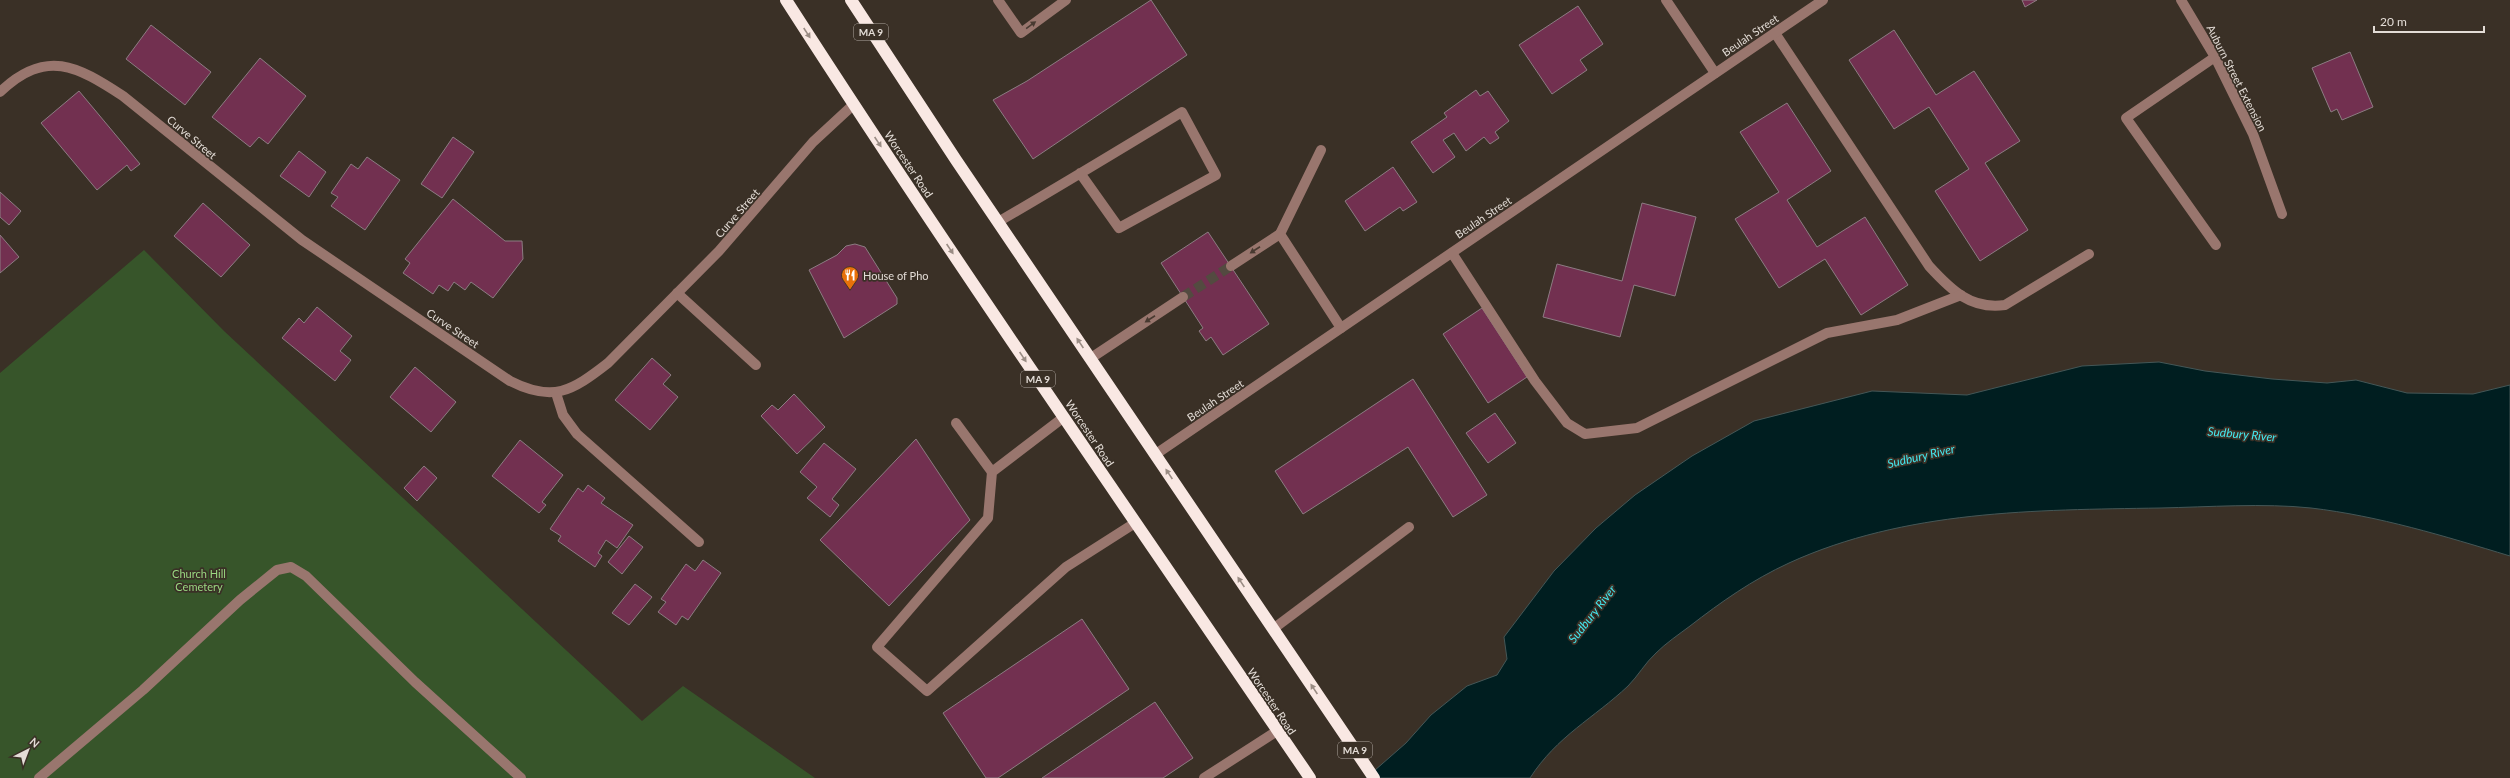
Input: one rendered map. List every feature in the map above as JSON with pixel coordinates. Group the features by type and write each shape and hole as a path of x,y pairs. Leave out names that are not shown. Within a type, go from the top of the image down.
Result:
{"highway":[{"name":"Worcester Road","path":"786,0 853,105 1135,523 1310,778"},
{"name":"MA 9","path":"851,0 998,222 1374,778"}],"street":[{"path":"998,0 1021,33 1066,0"},
{"path":"1666,0 1715,73"},
{"name":"Beulah Street","path":"1156,454 1823,0"},
{"name":"Auburn Street Extension","path":"2181,0 2214,57 2253,134 2282,214"},
{"path":"1775,33 1929,266 1951,289 1978,305 1990,307 2005,305 2089,254"},
{"path":"2214,57 2126,118 2216,245"},
{"name":"Curve Street","path":"0,92 24,73 48,64 69,67 94,77 123,96 302,240 510,381 540,393 556,393 588,378 608,363 745,222 813,142 853,105"},
{"path":"998,222 1182,112 1216,175 1119,228 1080,173"},
{"path":"1231,266 1280,234 1321,150"},
{"path":"1280,234 1341,328"},
{"path":"1452,253 1535,381 1567,423 1585,434 1637,428 1827,333 1897,320 1961,295"},
{"path":"677,293 756,364"},
{"path":"1091,358 1183,297"},
{"path":"556,393 563,415 577,434 699,542"},
{"path":"992,472 1064,418"},
{"path":"956,423 992,472 988,518 877,647 927,691 1066,567 1135,523"},
{"path":"1272,629 1409,527"},
{"path":"39,778 143,690 252,590 277,570 291,568 306,576 415,682 521,778"},
{"path":"1204,778 1278,731"}],"green space":[{"name":"Church Hill Cemetery","path":"144,250 224,331 642,721 683,686 815,778 0,778 0,373"}],"water":[{"name":"Sudbury River","path":"2159,362 2205,371 2272,379 2327,383 2356,380 2407,393 2473,394 2510,385 2510,556 2386,521 2311,508 2236,506 2066,510 1971,516 1924,523 1878,532 1833,546 1789,563 1737,592 1660,649 1648,661 1628,686 1576,728 1552,750 1530,778 1366,778 1406,743 1431,715 1467,686 1497,675 1507,659 1504,637 1554,571 1596,528 1635,495 1692,456 1754,421 1872,391 1967,395 2082,366"}],"building":[{"path":"1151,0 1187,55 1033,159 993,100 1027,81"},
{"path":"2022,0 2037,0 2025,7"},
{"path":"1578,6 1603,44 1580,60 1587,70 1552,94 1519,45"},
{"path":"151,25 211,72 185,105 126,59"},
{"path":"1894,30 1936,95 1974,71 2020,141 1985,163 2028,230 1980,261 1935,191 1969,169 1929,107 1894,129 1849,60"},
{"path":"2350,52 2373,107 2342,120 2337,109 2331,112 2312,68"},
{"path":"260,58 306,96 268,144 259,137 250,147 212,117"},
{"path":"1476,90 1480,96 1488,91 1509,121 1495,132 1499,138 1490,144 1484,137 1466,151 1454,133 1443,140 1455,157 1433,173 1411,142 1447,117 1444,113"},
{"path":"79,91 140,164 131,171 127,165 97,190 41,123"},
{"path":"1787,103 1831,171 1787,200 1817,247 1865,217 1908,285 1861,315 1825,259 1779,288 1735,219 1779,192 1740,132"},
{"path":"453,137 474,152 442,198 421,184"},
{"path":"299,151 326,172 309,197 280,176"},
{"path":"367,157 400,180 365,230 331,206 338,197 331,193 351,164 358,169"},
{"path":"1393,167 1417,202 1403,211 1400,207 1365,231 1345,201"},
{"path":"0,192 21,211 9,225 0,217"},
{"path":"453,199 505,241 522,241 523,259 493,298 471,282 465,290 454,282 448,291 439,285 433,294 403,273 410,263 405,259"},
{"path":"203,203 250,245 221,277 174,236"},
{"path":"1642,203 1696,217 1675,296 1634,285 1620,337 1543,317 1557,264 1622,281"},
{"path":"1208,232 1269,324 1223,355 1211,337 1206,341 1199,331 1203,328 1161,263"},
{"path":"0,235 19,257 0,273"},
{"path":"855,244 865,247 897,298 897,304 844,338 809,270 837,255 846,246"},
{"path":"317,307 352,336 340,351 351,360 335,381 282,338 299,318 304,323"},
{"path":"1482,308 1527,377 1488,403 1443,334"},
{"path":"652,358 671,375 663,384 678,397 650,430 615,400"},
{"path":"415,367 456,402 431,432 390,397"},
{"path":"1413,379 1487,495 1453,517 1408,447 1303,514 1275,471"},
{"path":"794,394 825,427 797,454 761,416 772,405 778,410"},
{"path":"1495,413 1516,443 1488,463 1466,433"},
{"path":"916,439 970,520 889,606 820,540"},
{"path":"520,440 563,475 542,502 546,505 539,513 492,476"},
{"path":"824,443 856,469 832,499 839,505 830,517 807,498 817,487 800,472"},
{"path":"424,466 437,478 417,501 404,488"},
{"path":"588,485 605,498 601,503 633,525 617,548 606,540 598,553 602,556 595,567 558,541 561,536 550,529 578,488 583,492"},
{"path":"629,536 643,547 622,574 608,562"},
{"path":"703,560 721,573 688,620 682,616 676,625 658,612 666,602 661,599 686,564 695,571"},
{"path":"635,584 652,597 629,625 612,613"},
{"path":"1082,619 1129,689 998,778 986,778 943,713"},
{"path":"1155,702 1193,758 1163,778 1042,778"}],"tunnel":[{"path":"1183,297 1231,266"}],"place":[{"name":"House of Pho","path":"850,290"}]}
